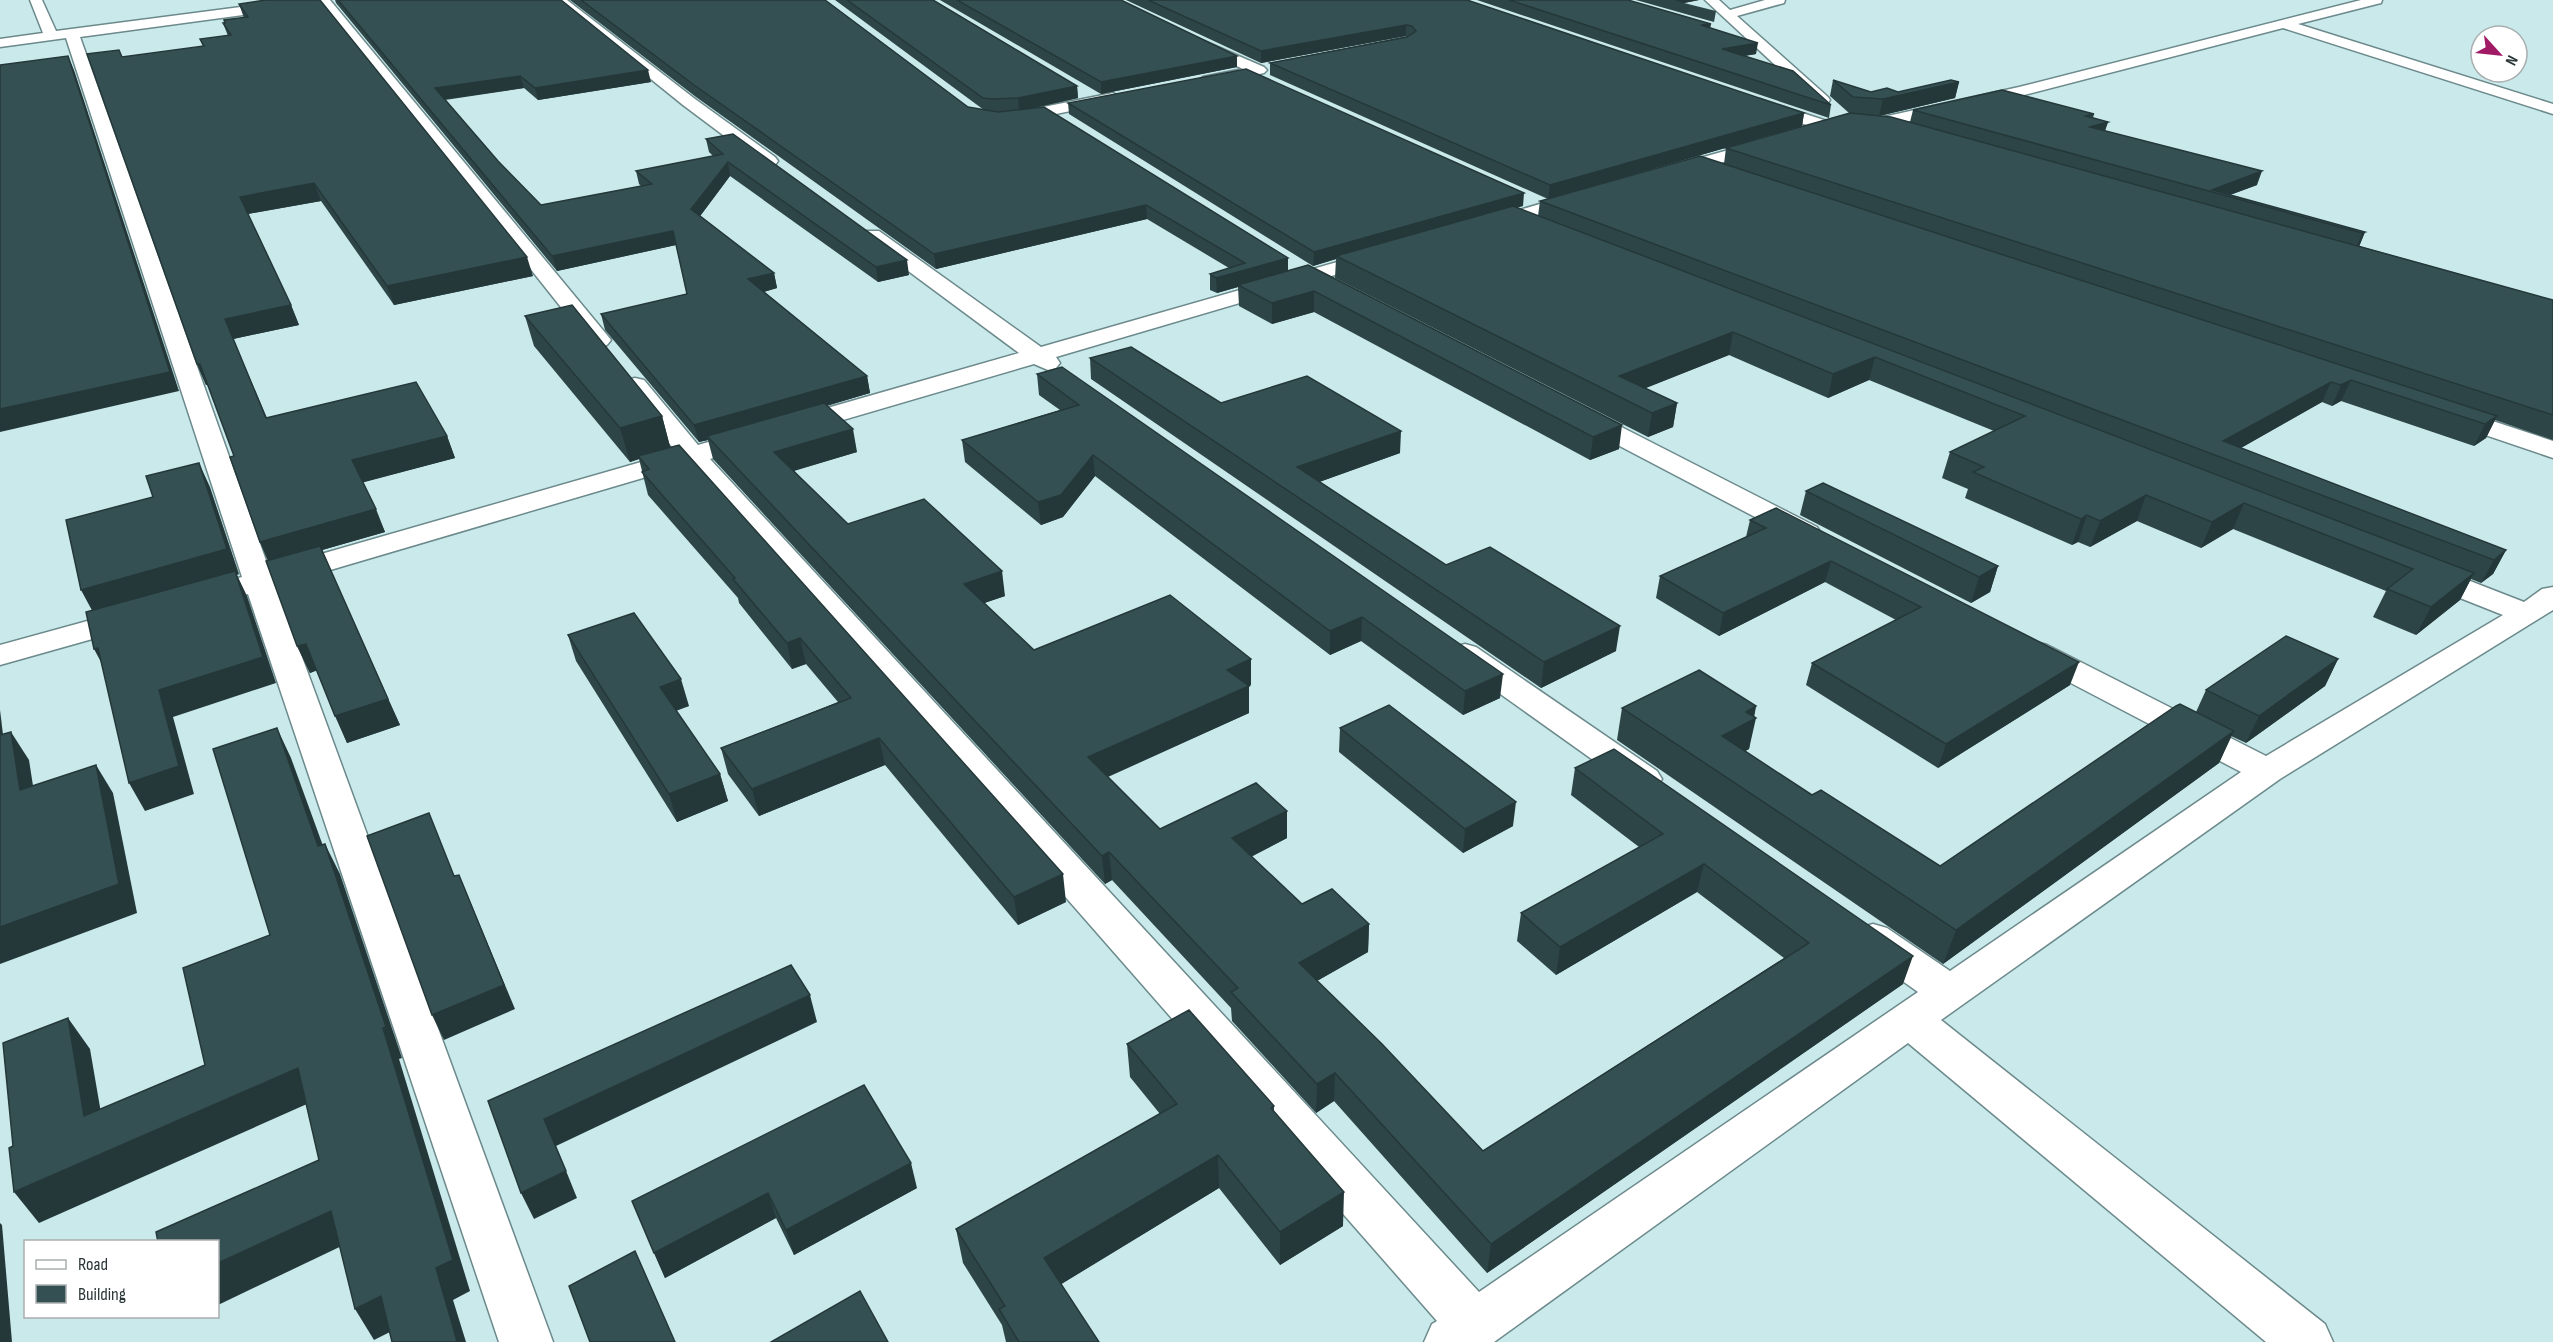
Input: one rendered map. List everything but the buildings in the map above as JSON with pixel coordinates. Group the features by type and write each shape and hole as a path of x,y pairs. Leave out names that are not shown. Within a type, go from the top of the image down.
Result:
{"street":[{"path":"36,0 62,35 259,582 526,1342"},
{"path":"559,0 689,102 786,172"},
{"path":"1710,0 1850,121"},
{"path":"1727,15 1779,0"},
{"path":"1644,180 1850,121 2126,65 2376,0"},
{"path":"0,43 314,1 693,456 1463,1334 1909,1019 1950,993 2266,771 2540,605"},
{"path":"2281,23 2553,109"},
{"path":"1726,34 1760,45"},
{"path":"1187,37 1261,73 1190,83"},
{"path":"1078,89 1098,101"},
{"path":"997,119 1132,94"},
{"path":"1748,100 1924,135"},
{"path":"1048,111 1078,130"},
{"path":"1698,164 1732,176"},
{"path":"1468,231 1601,192"},
{"path":"853,222 1076,383"},
{"path":"0,655 1401,250"},
{"path":"1280,257 1342,293"},
{"path":"1554,403 1831,545"},
{"path":"2429,409 2553,450"},
{"path":"2404,566 2540,605"},
{"path":"1440,636 1665,794"},
{"path":"2011,639 2266,771"},
{"path":"1852,924 1950,993"},
{"path":"1909,1019 2306,1342"}]}
